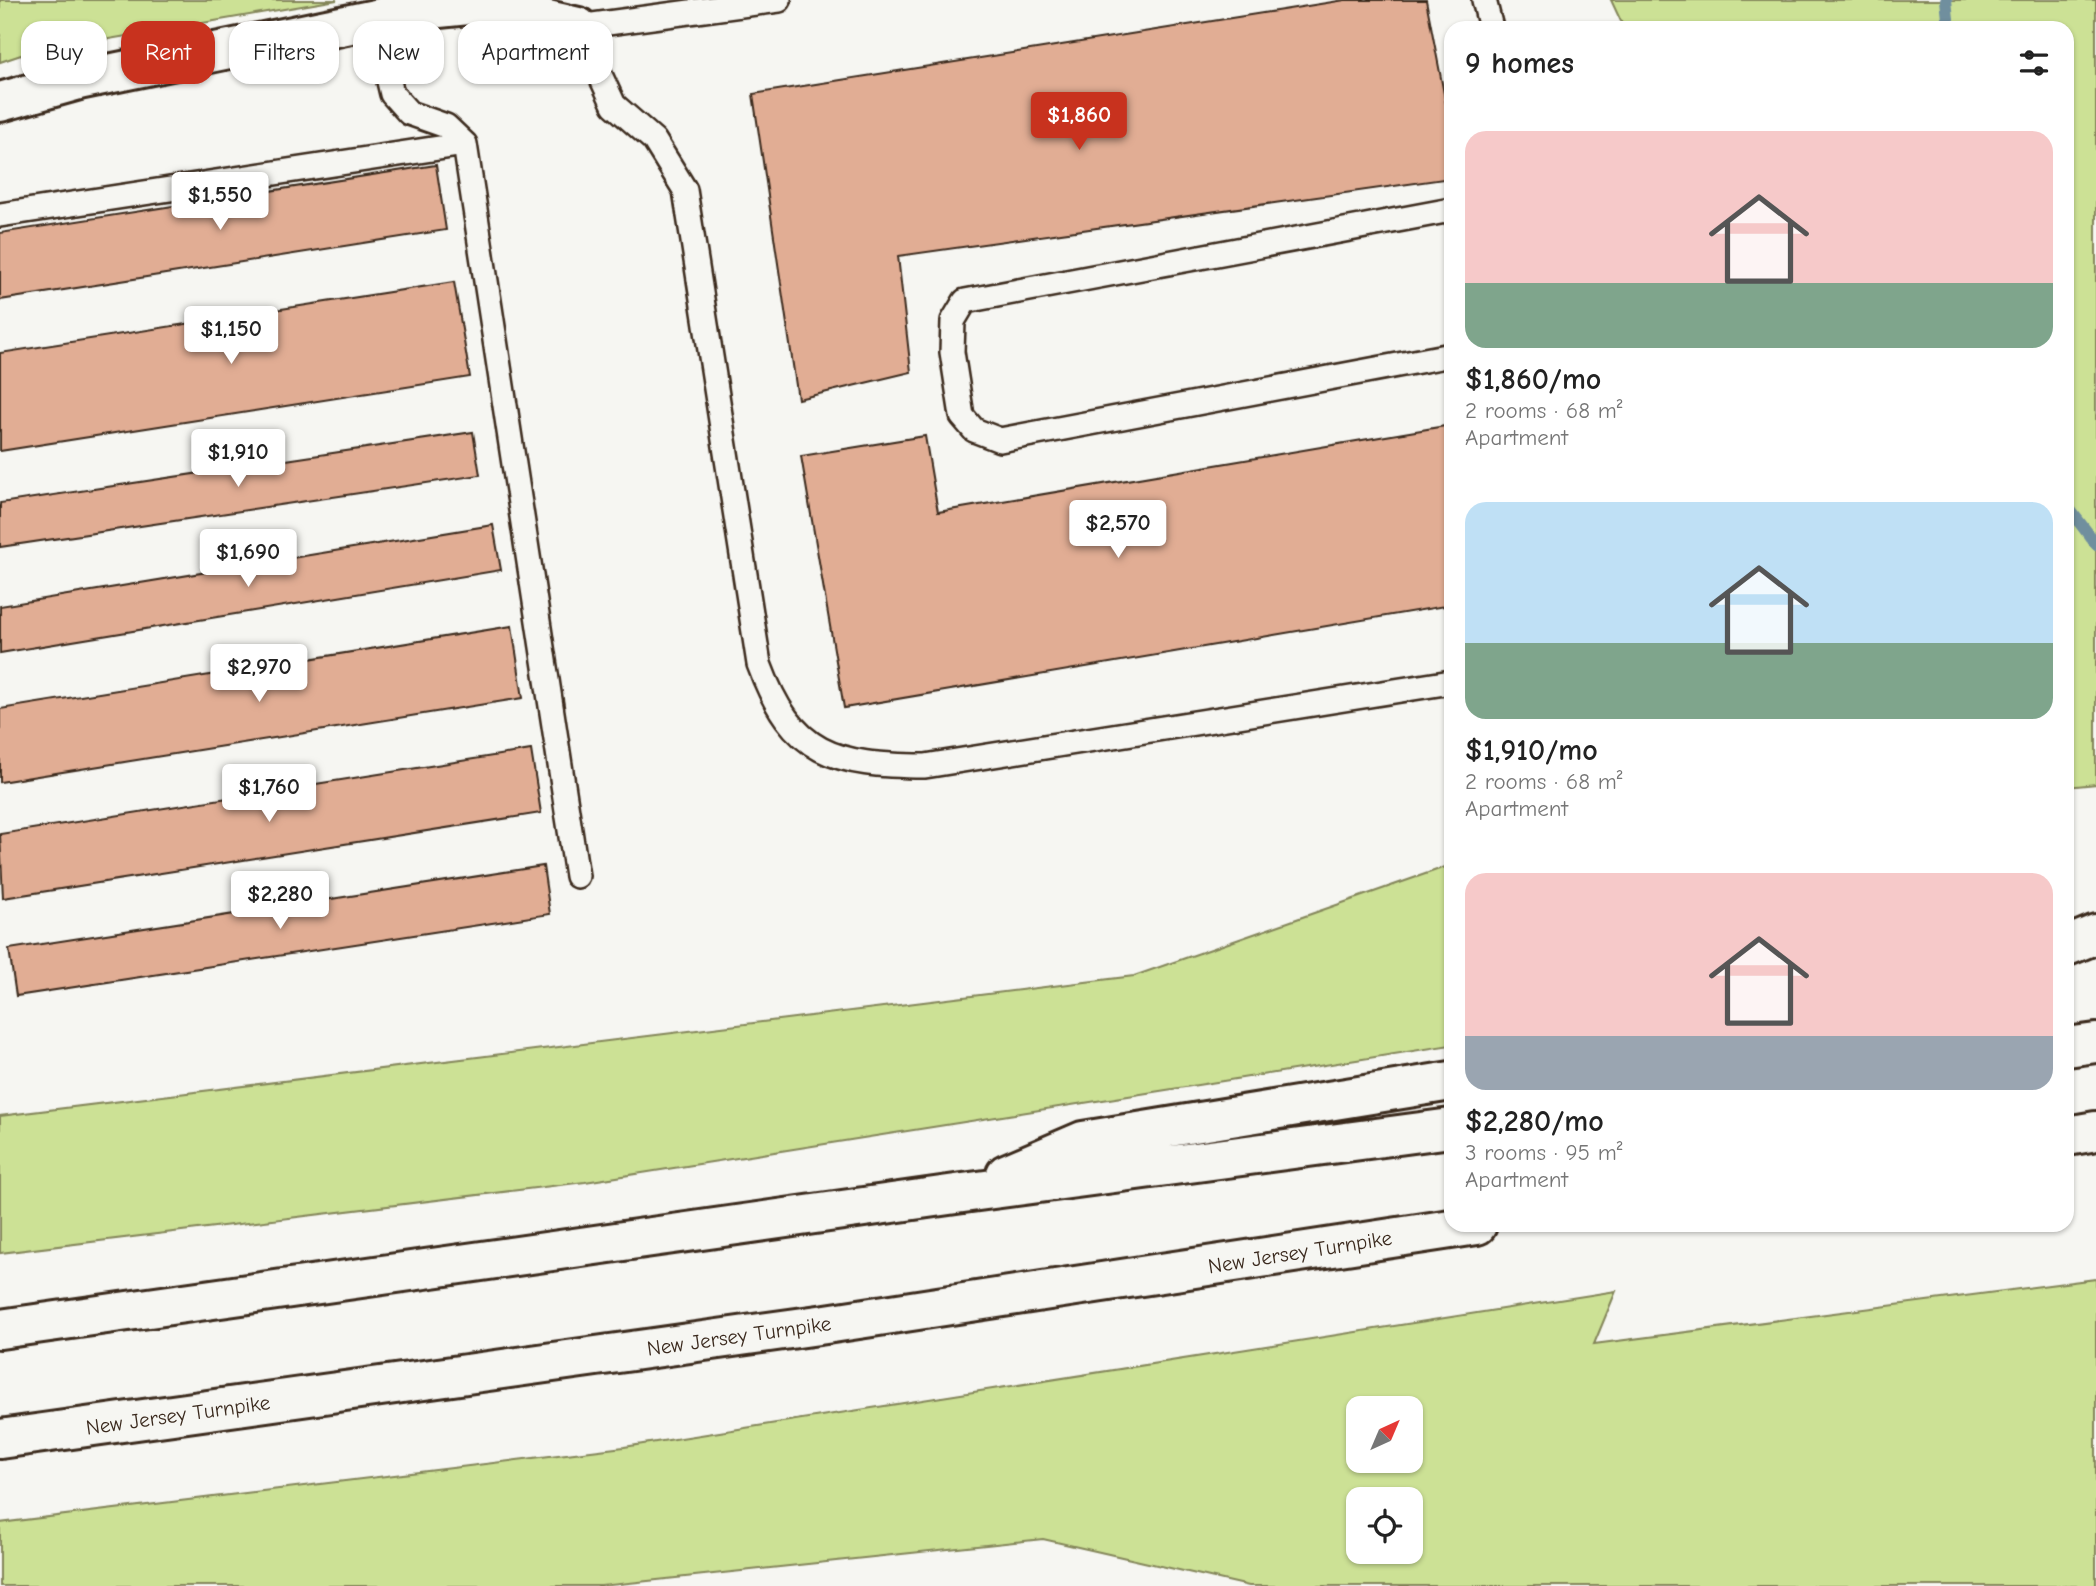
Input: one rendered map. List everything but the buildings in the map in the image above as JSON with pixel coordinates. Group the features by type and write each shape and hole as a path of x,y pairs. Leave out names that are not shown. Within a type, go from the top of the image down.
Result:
{"main road":[{"path":"0,102 79,80 374,18 478,4 552,21"},
{"path":"2074,943 2096,934"},
{"path":"2074,1046 2096,1043"},
{"path":"963,1193 1083,1141 1444,1082"},
{"path":"0,1329 963,1193 1444,1129"},
{"path":"2074,1135 2096,1131"},
{"name":"New Jersey Turnpike","path":"0,1438 826,1324 1444,1230"}],"lane":[{"path":"612,21 647,15 697,13 779,0"},
{"path":"1484,0 1489,21"},
{"path":"374,18 392,94 409,113 446,126 465,144 577,876"},
{"path":"604,84 614,105 654,140 685,190 759,664 778,706 795,729 815,746 869,765 925,766 1444,683"},
{"path":"0,215 465,144"},
{"path":"1444,212 965,301 953,321 953,352 962,416 974,430 1000,440 1444,356"}],"green space":[{"path":"0,0 337,0 214,21 121,21 121,37 107,39 107,21 21,21 21,55 0,62"},
{"path":"1611,0 2096,0 2096,784 2074,786 2074,21 1621,21"},
{"path":"1444,867 1444,1046 585,1182 0,1253 0,1116 1134,976"},
{"path":"2096,1279 2096,1586 1249,1586 1043,1539 601,1586 0,1586 0,1523 624,1447 1616,1291 1594,1344"}],"waterway":[{"path":"1946,0 1948,21"},
{"path":"2074,515 2096,544"}]}
